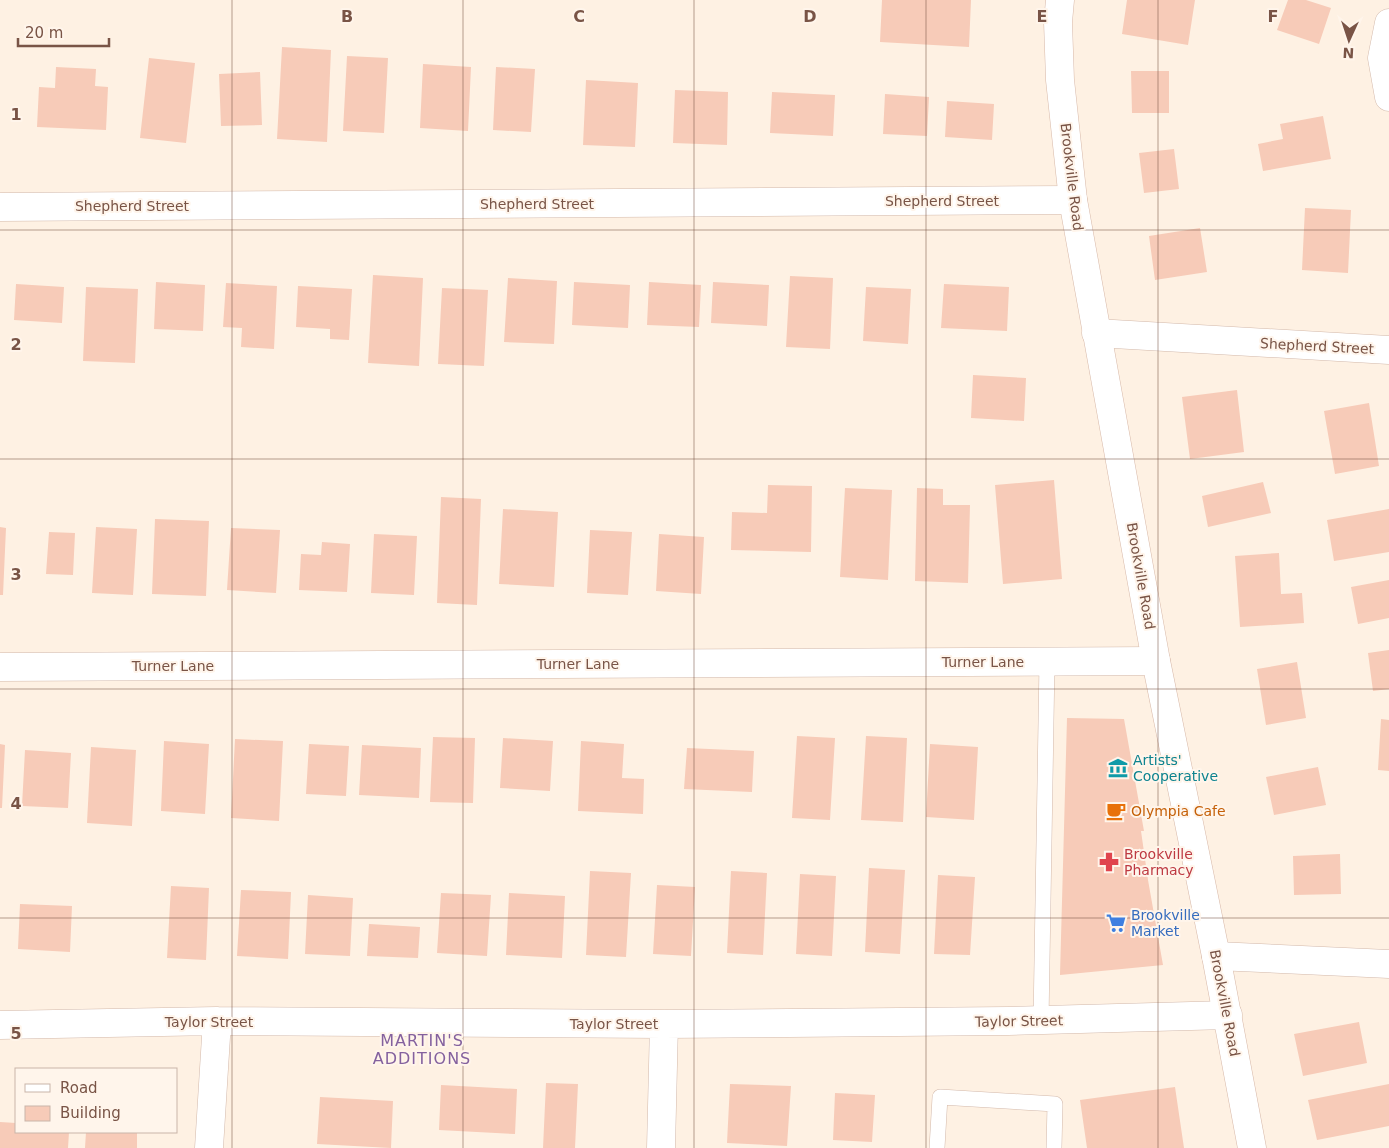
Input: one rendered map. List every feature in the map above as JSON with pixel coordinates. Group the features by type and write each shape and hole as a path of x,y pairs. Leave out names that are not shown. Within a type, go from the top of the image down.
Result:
{"street":[{"name":"Brookville Road","path":"1060,0 1058,22 1060,80 1073,200 1156,661 1228,1015 1252,1148"},
{"path":"1389,23 1382,58 1389,97"},
{"name":"Shepherd Street","path":"0,207 1073,200"},
{"name":"Shepherd Street","path":"1096,333 1389,350"},
{"name":"Turner Lane","path":"0,667 1156,661"},
{"path":"1216,956 1389,964"},
{"name":"Taylor Street","path":"0,1025 218,1021 664,1024 1041,1021 1228,1015"},
{"path":"209,1148 218,1021"},
{"path":"660,1148 664,1024"}],"lane":[{"path":"1041,1021 1047,662"},
{"path":"937,1148 940,1097 1055,1104 1054,1148"}],"building":[{"path":"882,0 971,0 969,47 880,42"},
{"path":"1127,0 1195,0 1188,45 1122,34"},
{"path":"1288,0 1306,0 1331,8 1319,44 1277,30"},
{"path":"282,47 331,50 327,142 277,139"},
{"path":"347,56 388,58 384,133 343,131"},
{"path":"149,58 195,63 186,143 140,138"},
{"path":"423,64 471,67 468,131 420,128"},
{"path":"56,67 96,69 95,86 108,87 106,130 37,127 39,87 55,88"},
{"path":"496,67 535,69 531,132 493,130"},
{"path":"1131,71 1169,71 1169,113 1132,113"},
{"path":"260,72 262,125 221,126 219,74"},
{"path":"586,80 638,83 635,147 583,145"},
{"path":"675,90 728,92 727,145 673,143"},
{"path":"772,92 835,95 833,136 770,133"},
{"path":"885,94 929,97 927,136 883,134"},
{"path":"947,101 994,104 992,140 945,137"},
{"path":"1323,116 1331,159 1263,171 1258,144 1283,139 1280,124"},
{"path":"1174,149 1179,189 1144,193 1139,153"},
{"path":"1305,208 1351,210 1348,273 1302,270"},
{"path":"1200,228 1207,272 1155,280 1149,236"},
{"path":"373,275 423,278 419,366 368,363"},
{"path":"790,276 833,278 830,349 786,347"},
{"path":"508,278 557,281 554,344 504,342"},
{"path":"156,282 205,285 203,331 154,329"},
{"path":"574,282 630,285 628,328 572,325"},
{"path":"649,282 701,285 699,327 647,325"},
{"path":"713,282 769,285 767,326 711,323"},
{"path":"226,283 277,286 274,349 241,347 242,328 223,327"},
{"path":"16,284 64,287 62,323 14,320"},
{"path":"944,284 1009,287 1007,331 941,328"},
{"path":"298,286 352,289 349,340 330,339 330,329 296,327"},
{"path":"86,287 138,289 135,363 83,361"},
{"path":"866,287 911,289 908,344 863,341"},
{"path":"442,288 488,290 484,366 438,364"},
{"path":"973,375 1026,378 1024,421 971,418"},
{"path":"1237,390 1244,452 1190,459 1182,397"},
{"path":"1369,403 1379,466 1335,474 1324,411"},
{"path":"1054,480 1062,579 1003,584 995,485"},
{"path":"1263,482 1271,513 1208,527 1202,496"},
{"path":"768,485 812,486 811,552 731,550 732,512 767,513"},
{"path":"845,488 892,490 888,580 840,577"},
{"path":"917,488 943,489 943,505 970,505 968,583 915,581"},
{"path":"441,497 481,499 477,605 437,603"},
{"path":"503,509 558,512 554,587 499,584"},
{"path":"1389,509 1389,552 1334,561 1327,520"},
{"path":"155,519 209,521 206,596 152,594"},
{"path":"0,527 6,528 3,595 0,595"},
{"path":"96,527 137,529 133,595 92,593"},
{"path":"231,528 280,530 276,593 227,590"},
{"path":"590,530 632,532 628,595 587,593"},
{"path":"49,532 75,533 73,575 46,574"},
{"path":"374,534 417,536 414,595 371,593"},
{"path":"659,534 704,537 701,594 656,591"},
{"path":"322,542 350,544 347,592 299,590 301,554 321,555"},
{"path":"1279,553 1281,594 1302,593 1304,623 1240,627 1235,556"},
{"path":"1389,580 1389,618 1358,624 1351,587"},
{"path":"1389,650 1389,689 1373,691 1368,653"},
{"path":"1297,662 1306,718 1266,725 1257,669"},
{"path":"1067,718 1124,719 1144,831 1141,831 1163,965 1060,975"},
{"path":"1381,719 1389,720 1389,771 1378,770"},
{"path":"797,736 835,738 830,820 792,818"},
{"path":"866,736 907,738 903,822 861,820"},
{"path":"433,737 475,738 473,803 430,802"},
{"path":"503,738 553,741 550,791 500,788"},
{"path":"235,739 283,741 279,821 231,818"},
{"path":"164,741 209,744 205,814 161,811"},
{"path":"581,741 624,744 622,778 644,779 643,814 578,811"},
{"path":"0,744 5,745 2,808 0,808"},
{"path":"309,744 349,746 346,796 306,794"},
{"path":"930,744 978,747 974,820 926,817"},
{"path":"362,745 421,748 419,798 359,795"},
{"path":"91,747 136,750 132,826 87,823"},
{"path":"687,748 754,751 752,792 684,789"},
{"path":"25,750 71,753 68,808 22,806"},
{"path":"1318,767 1326,805 1274,815 1266,777"},
{"path":"1340,854 1341,894 1294,895 1293,856"},
{"path":"869,868 905,870 900,954 865,952"},
{"path":"590,871 631,873 626,957 586,955"},
{"path":"731,871 767,873 763,955 727,953"},
{"path":"800,874 836,876 832,956 796,954"},
{"path":"938,875 975,877 970,955 934,954"},
{"path":"657,885 695,887 691,956 653,954"},
{"path":"171,886 209,888 206,960 167,958"},
{"path":"241,890 291,892 288,959 237,956"},
{"path":"441,893 491,895 487,956 437,953"},
{"path":"509,893 565,896 562,958 506,955"},
{"path":"308,895 353,898 350,956 305,954"},
{"path":"20,904 72,906 70,952 18,949"},
{"path":"369,924 420,927 418,958 367,956"},
{"path":"1359,1022 1367,1063 1303,1076 1294,1034"},
{"path":"546,1083 578,1084 575,1148 543,1148"},
{"path":"730,1084 791,1086 787,1146 727,1143"},
{"path":"1389,1084 1389,1126 1317,1140 1308,1100"},
{"path":"441,1085 517,1089 515,1134 439,1130"},
{"path":"1175,1087 1184,1148 1087,1148 1080,1100"},
{"path":"835,1093 875,1095 872,1142 833,1140"},
{"path":"320,1097 393,1101 391,1148 317,1144"},
{"path":"0,1122 15,1123 15,1133 69,1133 68,1148 0,1148"},
{"path":"86,1133 137,1133 137,1148 85,1148"}],"place":[{"name":"Artists' Cooperative","path":"1118,768"},
{"name":"Olympia Cafe","path":"1116,811"},
{"name":"Brookville Pharmacy","path":"1109,862"},
{"name":"Brookville Market","path":"1116,923"}],"district":[{"name":"MARTIN'S ADDITIONS","path":"422,1049"}]}
